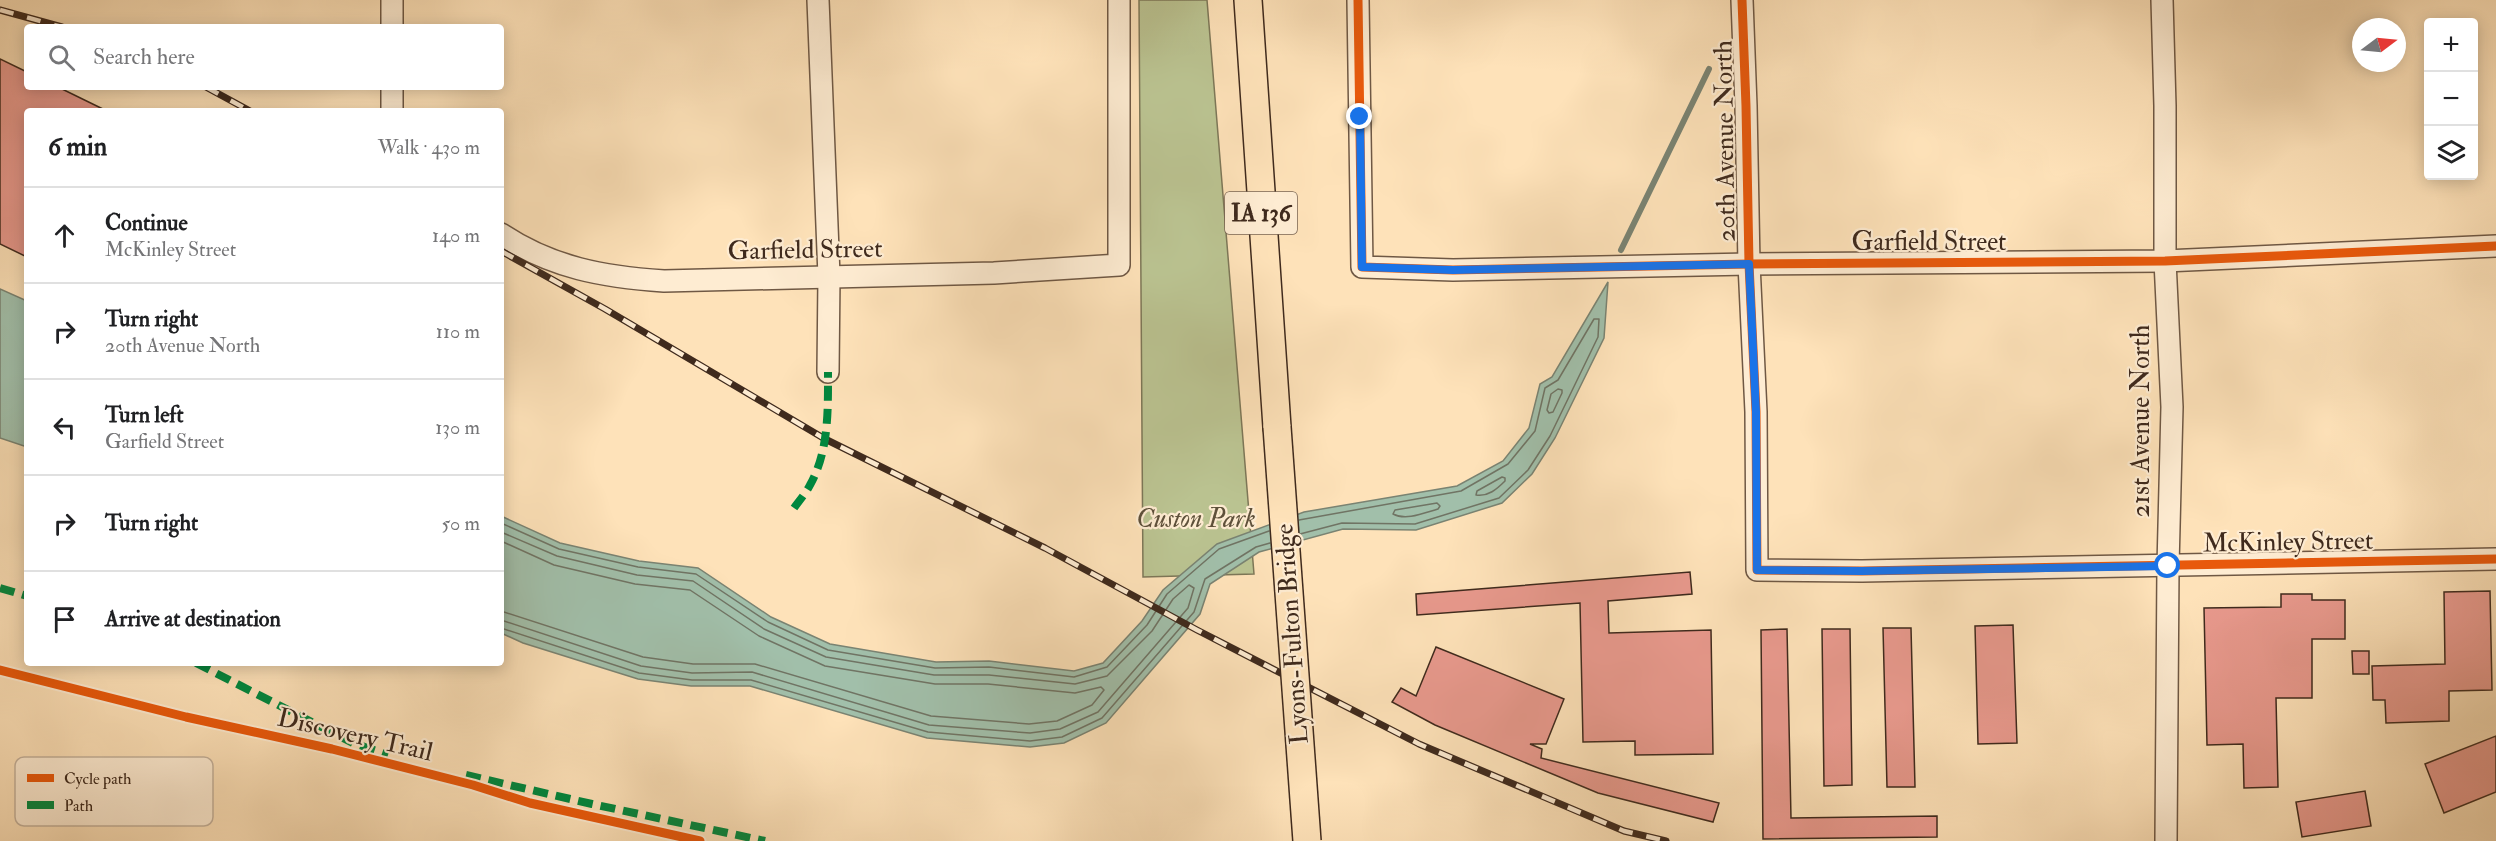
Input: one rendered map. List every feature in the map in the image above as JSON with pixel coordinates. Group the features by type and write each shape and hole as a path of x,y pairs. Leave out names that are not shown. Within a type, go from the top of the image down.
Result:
{"main road":[{"name":"Lyons-Fulton Bridge","path":"1248,0 1307,841"}],"street":[{"path":"392,0 392,24"},
{"path":"818,0 829,276 828,372"},
{"name":"Garfield Street","path":"504,235 568,267 617,278 664,281 994,273 1119,265 1119,0"},
{"name":"Garfield Street","path":"1358,0 1362,267 1453,270 1749,264 2165,261 2496,246"},
{"name":"20th Avenue North","path":"1742,0 1749,264 1756,412 1757,570"},
{"name":"21st Avenue North","path":"2162,0 2165,261 2172,407 2168,566 2166,841"},
{"path":"392,90 392,108"},
{"name":"McKinley Street","path":"1757,570 1862,571 2496,559"}],"green space":[{"name":"Custon Park","path":"1139,0 1207,0 1254,574 1143,577"}],"water":[{"path":"1608,282 1604,338 1555,438 1532,474 1502,503 1416,530 1343,529 1259,552 1210,584 1200,614 1106,723 1064,743 1030,747 927,738 750,686 691,686 638,679 523,643 504,634 504,517 560,543 639,561 698,568 771,617 830,644 936,662 989,661 1074,671 1103,663 1142,621 1163,590 1217,544 1304,512 1457,486 1503,461 1529,428 1540,384 1552,377"},
{"path":"0,289 24,300 24,446 0,438"}],"building":[{"path":"0,59 24,71 24,90 64,90 101,108 24,108 24,256 0,244"},
{"path":"1690,572 1692,594 1608,601 1609,633 1711,630 1713,754 1635,755 1635,741 1583,742 1580,603 1417,615 1416,594"},
{"path":"2490,591 2492,690 2449,691 2449,721 2386,723 2385,700 2373,700 2372,666 2445,664 2444,592"},
{"path":"2281,594 2312,594 2312,600 2345,600 2345,639 2312,639 2312,698 2276,698 2278,787 2244,788 2243,744 2207,745 2204,608 2281,607"},
{"path":"2013,625 2017,743 1978,744 1975,626"},
{"path":"1883,628 1911,628 1915,787 1887,787"},
{"path":"1787,629 1791,818 1937,816 1937,837 1763,839 1761,630"},
{"path":"1822,629 1850,629 1852,785 1824,786"},
{"path":"1436,647 1564,699 1546,744 1530,744 1542,749 1541,758 1719,803 1713,822 1598,793 1435,725 1392,702 1401,688 1416,696"},
{"path":"2352,651 2369,651 2369,674 2353,674"},
{"path":"2496,736 2496,792 2444,813 2425,764"},
{"path":"2365,791 2371,826 2302,837 2296,802"}],"waterway":[{"path":"1621,250 1709,69"}],"railway":[{"path":"0,10 51,24"},
{"path":"212,90 244,108"},
{"path":"504,253 605,309 825,439 1045,548 1197,630 1419,744 1624,831 1666,841"}],"marked path":[{"path":"794,508 810,485 821,458 826,430 828,372"},
{"path":"0,588 24,595"},
{"path":"202,666 353,743 388,755"},
{"path":"466,775 765,841"}],"cycle path":[{"path":"1358,0 1362,267 1453,270 1749,264 2165,261 2496,246"},
{"path":"1742,0 1749,264 1756,412 1757,570 1862,571 2496,559"},
{"name":"Discovery Trail","path":"0,670 186,717 332,749 473,785 530,803 700,841"}],"route":[{"path":"1360,117 1362,267 1453,270 1749,264 1756,412 1757,570 1862,571 2168,566"}]}
